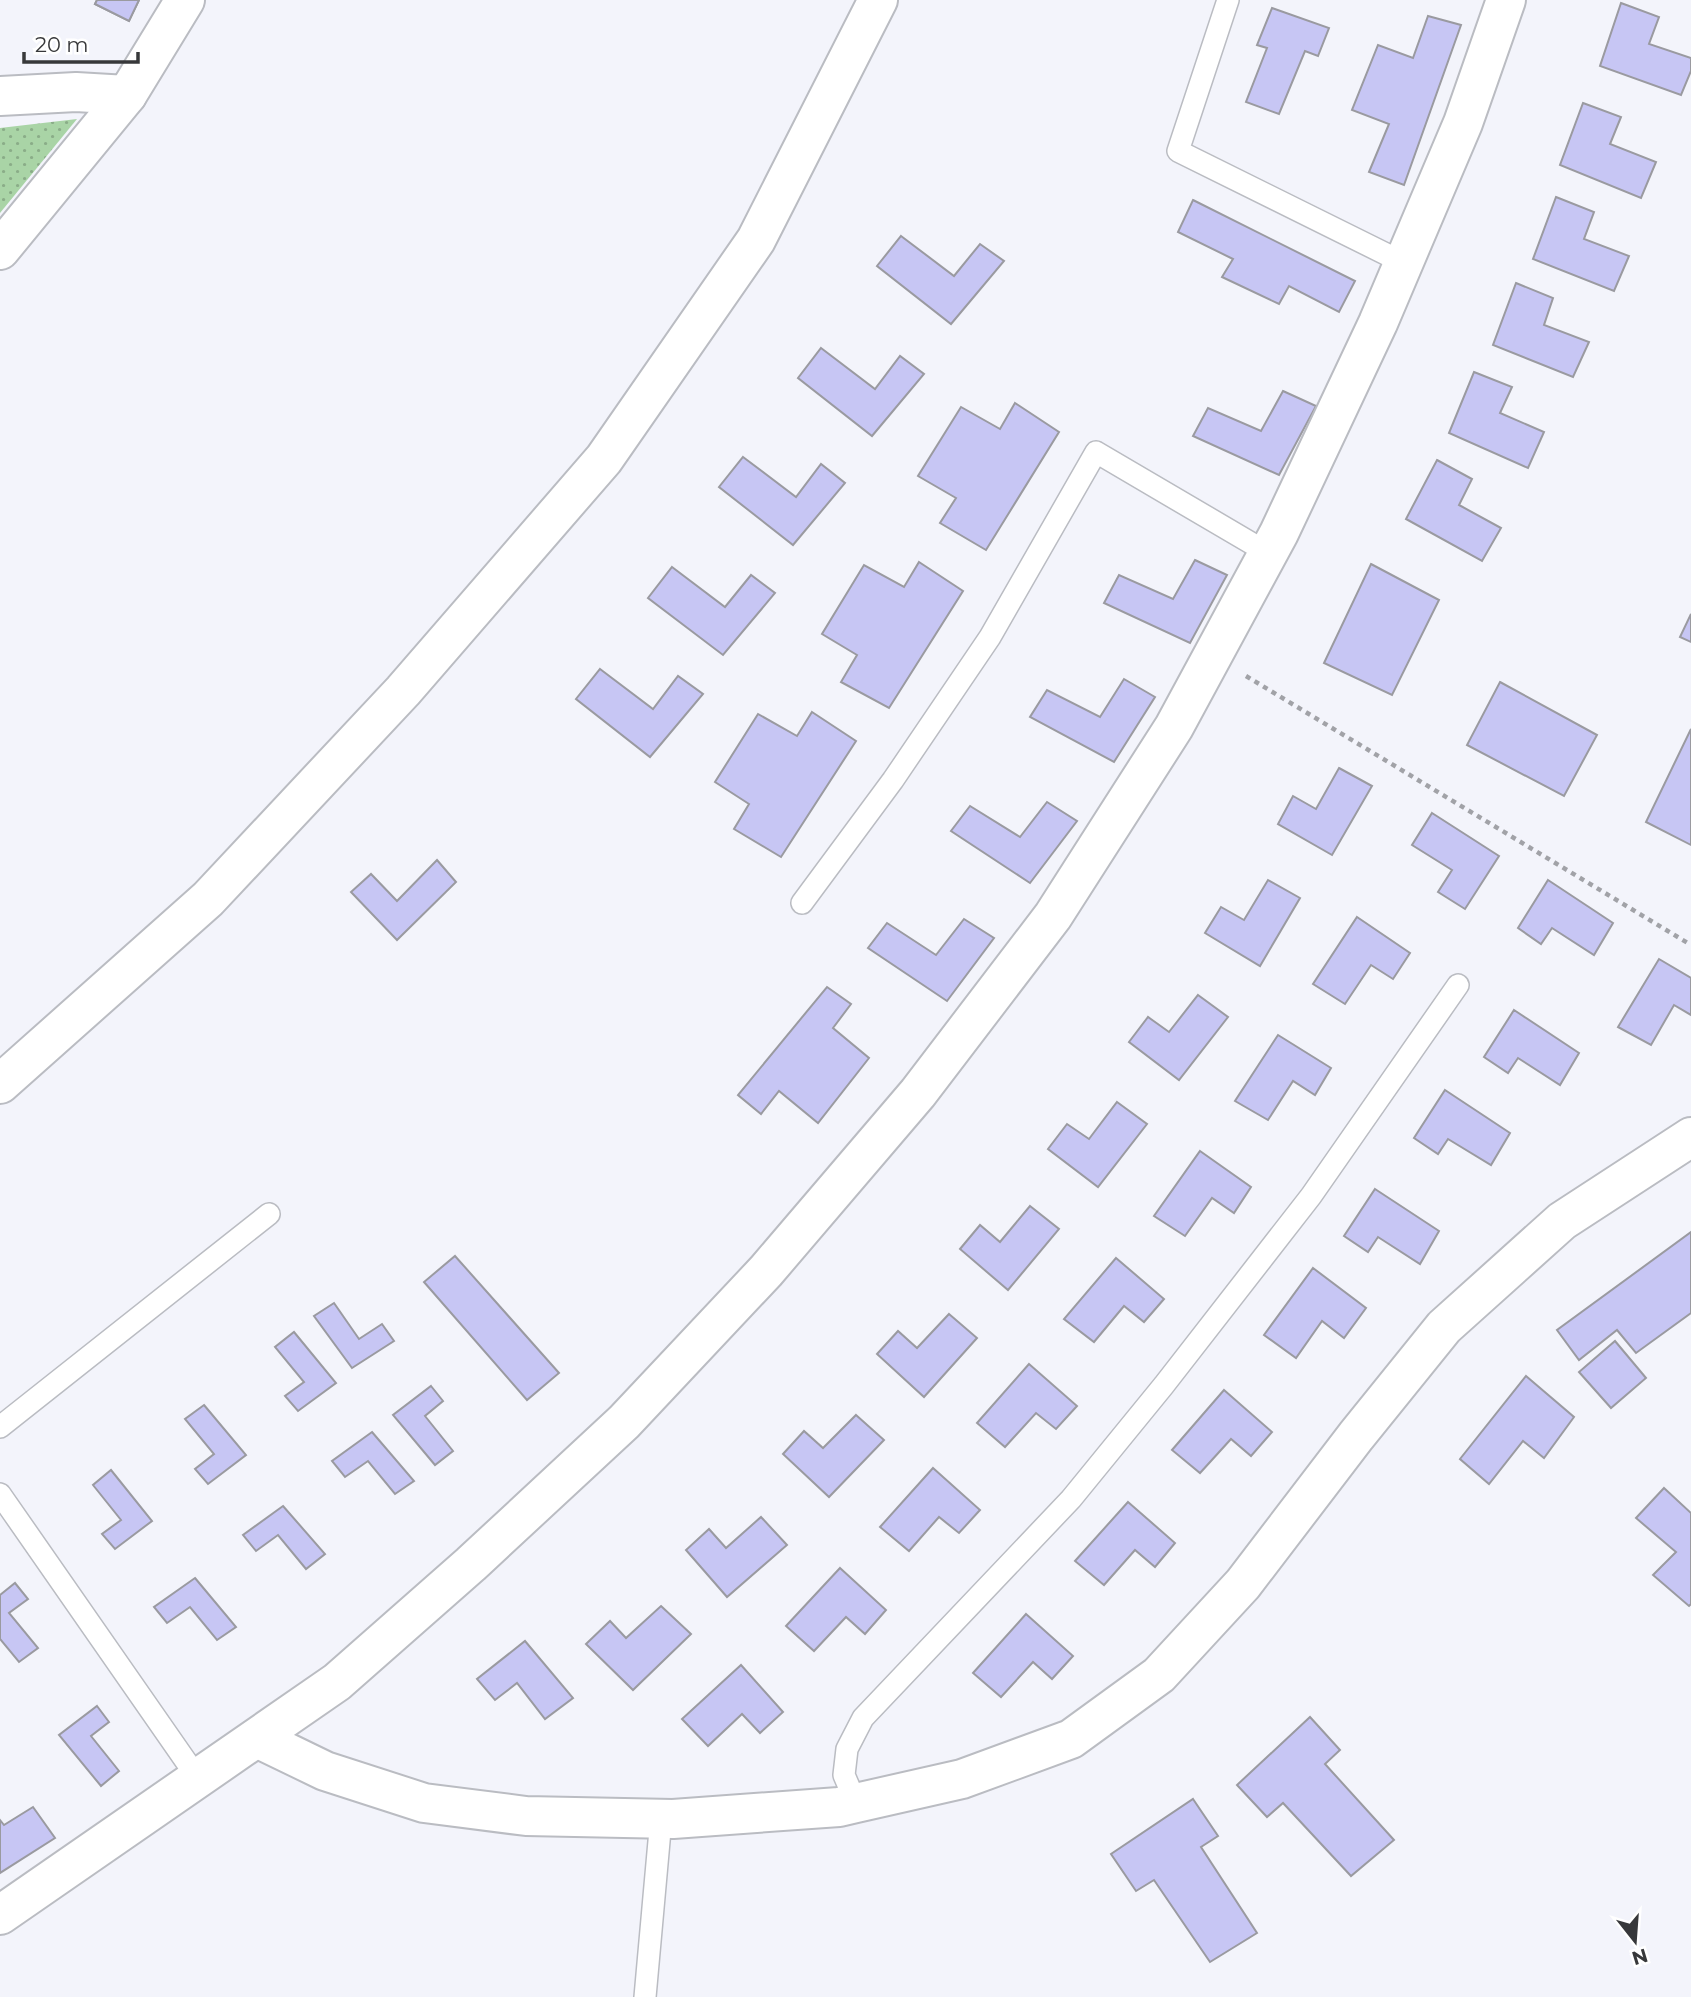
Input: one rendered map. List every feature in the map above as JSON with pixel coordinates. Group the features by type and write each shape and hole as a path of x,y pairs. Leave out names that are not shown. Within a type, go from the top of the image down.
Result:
{"street":[{"path":"0,250 127,95 185,0"},
{"path":"0,1084 208,899 403,691 604,459 756,240 878,0"},
{"path":"0,1915 199,1780 337,1682 471,1564 624,1422 766,1271 918,1093 1053,916 1174,727 1268,553 1404,263 1463,123 1506,0"},
{"path":"0,96 76,92 127,95"},
{"path":"257,1738 325,1771 424,1803 526,1816 661,1819 839,1807 962,1779 1071,1739 1159,1675 1243,1584 1356,1436 1444,1327 1562,1220 1691,1137"}],"lane":[{"path":"1228,0 1178,150 1404,263"},
{"path":"802,903 893,780 989,637 1096,452 1268,553"},
{"path":"856,1803 844,1775 847,1749 863,1718 1071,1499 1164,1385 1311,1196 1458,985"},
{"path":"0,1427 269,1214"},
{"path":"0,1494 199,1780"},
{"path":"645,1997 661,1819"}],"path":[{"path":"1212,656 1691,944"}],"green space":[{"path":"77,119 0,213 0,128"}],"building":[{"path":"97,0 139,0 129,21 95,4"},
{"path":"97,0 139,0 129,21 95,4"},
{"path":"1621,3 1659,17 1649,44 1691,58 1691,71 1681,95 1600,66"},
{"path":"1272,8 1329,28 1318,56 1305,51 1279,114 1246,102 1267,48 1257,45"},
{"path":"1428,16 1461,25 1404,185 1369,172 1389,124 1352,110 1378,45 1413,58"},
{"path":"1583,103 1621,117 1610,144 1656,162 1641,198 1560,165"},
{"path":"1556,197 1594,212 1584,239 1629,256 1614,291 1533,259"},
{"path":"1193,200 1355,281 1339,312 1289,286 1279,304 1222,277 1233,259 1178,232"},
{"path":"901,236 954,276 980,244 1004,261 951,324 877,266"},
{"path":"1516,283 1553,298 1544,325 1589,342 1573,377 1493,345"},
{"path":"821,348 875,389 900,356 924,374 872,436 798,378"},
{"path":"1474,372 1512,387 1500,413 1544,432 1528,468 1449,433"},
{"path":"1283,391 1316,406 1279,475 1193,436 1208,408 1261,431"},
{"path":"1015,403 1059,432 986,550 940,523 956,498 918,476 961,407 1000,429"},
{"path":"743,457 796,497 821,464 845,483 793,545 719,487"},
{"path":"1437,460 1472,479 1459,505 1501,528 1482,561 1406,519"},
{"path":"1195,560 1227,575 1190,643 1104,603 1119,575 1173,599"},
{"path":"919,562 963,591 889,708 841,682 857,655 822,634 864,565 904,587"},
{"path":"1371,564 1439,600 1392,695 1324,663"},
{"path":"672,567 725,607 751,575 775,593 723,655 648,598"},
{"path":"1691,614 1691,642 1680,637"},
{"path":"600,669 653,709 678,676 703,694 650,757 576,699"},
{"path":"1124,679 1155,697 1114,762 1030,717 1047,690 1100,717"},
{"path":"1500,682 1597,735 1564,796 1467,745"},
{"path":"812,712 856,741 781,857 734,829 749,804 715,782 758,714 797,736"},
{"path":"1691,729 1691,845 1646,822"},
{"path":"1339,768 1372,786 1332,855 1278,824 1293,796 1316,809"},
{"path":"1047,802 1077,821 1030,883 951,831 970,806 1020,837"},
{"path":"1432,813 1499,856 1465,909 1438,892 1452,870 1412,845"},
{"path":"437,860 456,882 397,940 351,892 371,874 397,901"},
{"path":"1268,880 1300,898 1260,966 1205,933 1221,907 1244,920"},
{"path":"1548,880 1613,923 1594,955 1552,928 1541,944 1518,928"},
{"path":"1357,917 1410,953 1393,979 1371,965 1345,1004 1313,984"},
{"path":"964,919 994,938 947,1001 868,948 887,923 936,955"},
{"path":"1659,959 1691,978 1691,1015 1674,1005 1651,1045 1618,1027"},
{"path":"827,987 851,1004 833,1028 869,1058 818,1123 779,1091 761,1114 738,1095"},
{"path":"1198,995 1228,1017 1179,1080 1129,1042 1148,1017 1169,1032"},
{"path":"1514,1010 1579,1053 1560,1085 1518,1058 1508,1073 1484,1057"},
{"path":"1278,1035 1331,1068 1315,1095 1293,1081 1268,1120 1235,1101"},
{"path":"1445,1090 1510,1133 1491,1165 1448,1139 1438,1154 1414,1138"},
{"path":"1117,1102 1147,1124 1098,1187 1048,1149 1067,1124 1089,1139"},
{"path":"1200,1151 1251,1187 1234,1213 1212,1198 1185,1236 1154,1216"},
{"path":"1375,1189 1439,1231 1420,1264 1378,1237 1368,1252 1344,1236"},
{"path":"1030,1206 1059,1229 1008,1290 960,1249 980,1225 1000,1242"},
{"path":"1691,1232 1691,1313 1636,1353 1617,1330 1579,1360 1557,1330"},
{"path":"455,1256 559,1373 527,1400 424,1282"},
{"path":"1116,1258 1164,1299 1144,1322 1124,1306 1094,1342 1064,1319"},
{"path":"1313,1268 1366,1308 1344,1338 1322,1321 1296,1358 1264,1335"},
{"path":"334,1303 359,1339 382,1324 394,1341 352,1368 314,1316"},
{"path":"949,1314 977,1338 924,1397 877,1354 898,1331 917,1348"},
{"path":"294,1332 336,1383 298,1411 285,1396 304,1382 275,1347"},
{"path":"1615,1341 1646,1378 1611,1408 1579,1372"},
{"path":"1029,1364 1077,1406 1056,1429 1036,1413 1005,1447 977,1423"},
{"path":"1526,1376 1574,1417 1544,1458 1523,1441 1489,1484 1460,1459"},
{"path":"431,1386 443,1401 425,1416 453,1451 435,1465 393,1415"},
{"path":"1224,1390 1272,1432 1251,1456 1231,1439 1200,1473 1172,1450"},
{"path":"204,1405 246,1455 208,1484 195,1469 214,1454 185,1419"},
{"path":"856,1415 884,1440 829,1497 783,1454 804,1431 823,1448"},
{"path":"372,1432 414,1481 395,1494 368,1461 345,1477 332,1461"},
{"path":"933,1468 980,1510 959,1533 939,1517 909,1551 880,1527"},
{"path":"111,1470 152,1521 115,1549 102,1534 121,1520 93,1485"},
{"path":"1664,1488 1691,1513 1689,1606 1653,1575 1676,1552 1636,1518"},
{"path":"1128,1502 1175,1543 1155,1567 1135,1550 1104,1585 1075,1561"},
{"path":"283,1506 325,1554 306,1569 278,1535 256,1551 243,1535"},
{"path":"761,1517 787,1545 727,1597 686,1550 709,1529 726,1548"},
{"path":"840,1568 886,1610 865,1634 846,1617 814,1651 786,1626"},
{"path":"195,1578 236,1627 217,1640 190,1607 167,1623 154,1607"},
{"path":"15,1583 28,1599 9,1613 38,1648 19,1662 0,1639 0,1595"},
{"path":"661,1606 691,1634 633,1690 586,1644 610,1621 626,1638"},
{"path":"1026,1614 1073,1656 1052,1679 1033,1662 1001,1697 973,1673"},
{"path":"525,1641 573,1698 545,1719 517,1683 495,1700 477,1679"},
{"path":"741,1665 783,1712 760,1733 742,1714 708,1746 682,1719"},
{"path":"97,1706 109,1722 91,1736 119,1771 101,1786 59,1735"},
{"path":"1310,1717 1340,1750 1325,1764 1394,1840 1351,1876 1283,1803 1267,1817 1237,1785"},
{"path":"1193,1799 1218,1836 1201,1847 1257,1933 1210,1962 1154,1880 1136,1891 1111,1854"},
{"path":"33,1807 55,1838 0,1873 0,1820 4,1825"}]}
